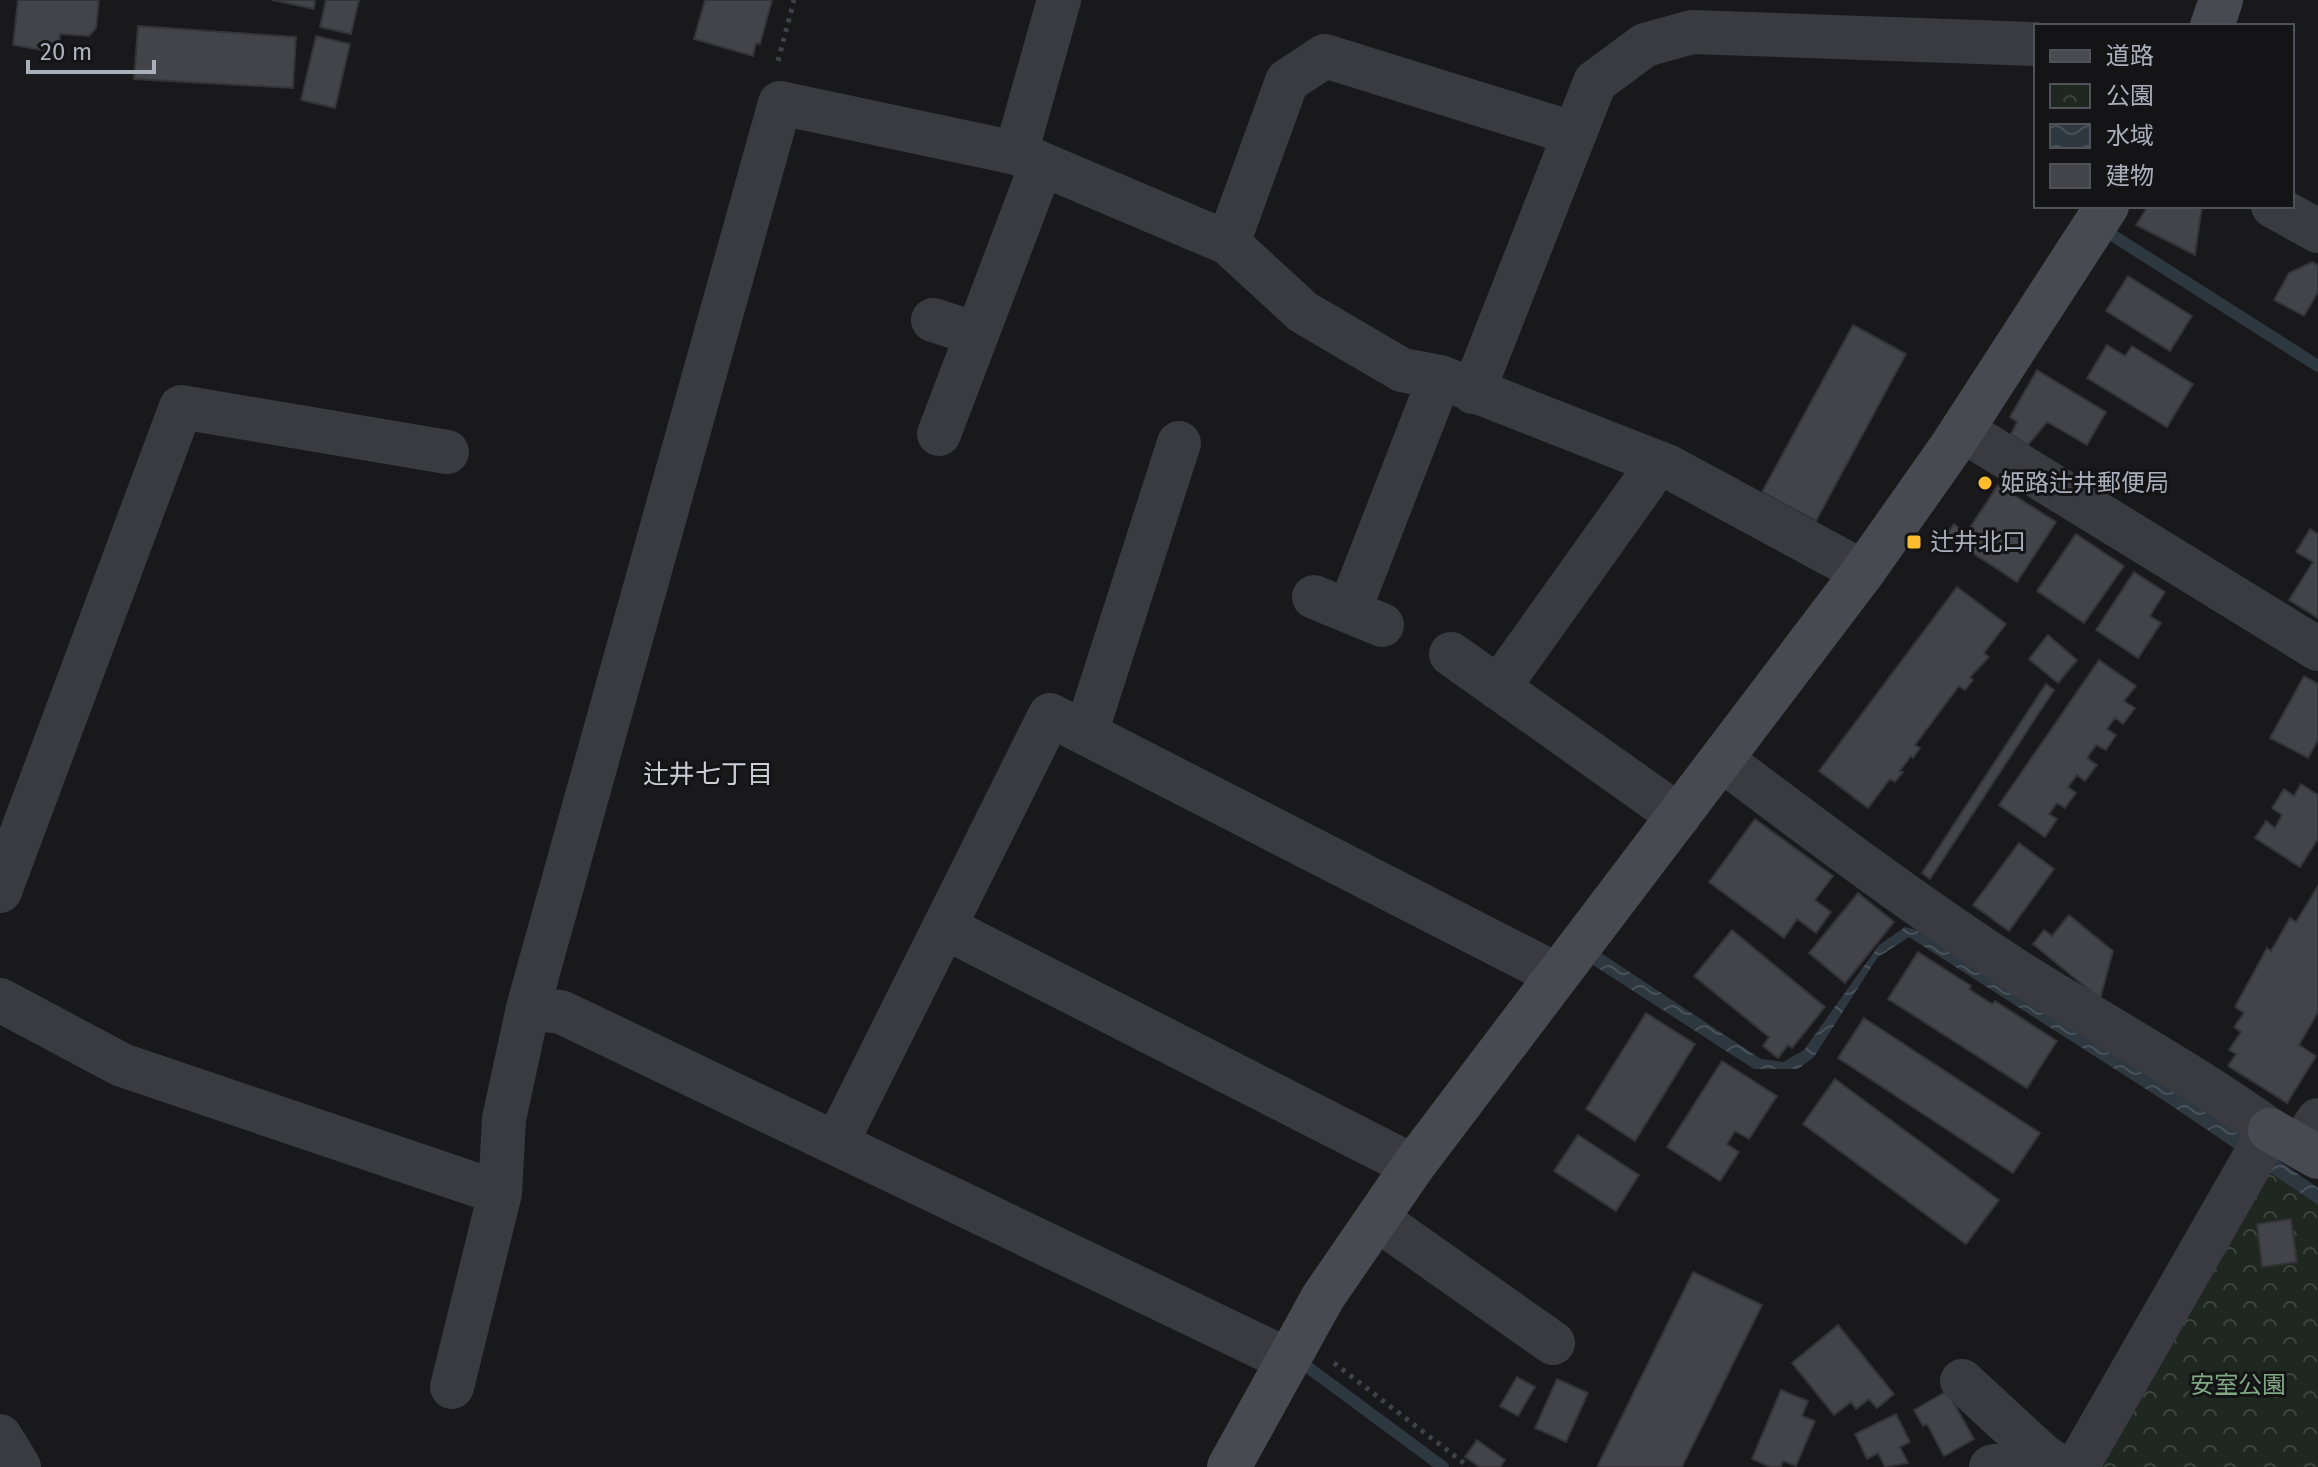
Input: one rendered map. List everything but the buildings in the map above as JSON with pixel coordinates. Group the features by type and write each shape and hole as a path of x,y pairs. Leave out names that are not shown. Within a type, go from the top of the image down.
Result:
{"street":[{"path":"939,434 977,334 1029,159 1059,0"},
{"path":"2213,24 2221,0"},
{"path":"1348,611 1457,384 1595,82 1645,45 1692,32 2034,44"},
{"path":"1228,243 1287,81 1325,56 1572,133"},
{"path":"452,1387 500,1193 504,1119 528,1008 780,103 1029,159 1228,243 1303,312 1402,370 1457,384 1669,467 1863,572"},
{"path":"1229,1467 1293,1348 1413,1166 1863,572 1962,430 2106,208"},
{"path":"2277,208 2318,231"},
{"path":"933,320 977,334"},
{"path":"0,891 181,407 447,452"},
{"path":"1962,430 2318,649"},
{"path":"1086,733 1179,443"},
{"path":"1498,688 1645,482"},
{"path":"1451,654 1679,816"},
{"path":"837,1142 1050,715 1557,975"},
{"path":"1722,760 1920,906 2018,972 2302,1138"},
{"path":"944,927 1413,1166"},
{"path":"0,1000 122,1065 500,1193"},
{"path":"528,1008 561,1012 837,1142 1293,1348"},
{"path":"2059,1463 2245,1169 2302,1138"},
{"path":"1377,1219 1553,1343"},
{"path":"1962,1381 2059,1463"},
{"path":"0,1436 19,1467"},
{"path":"1991,1467 2059,1463"}],"path":[{"path":"780,103 775,76 794,0"},
{"path":"1293,1348 1469,1467"}],"green space":[{"name":"安室公園","path":"2266,1170 2318,1205 2318,1467 2100,1467"}],"water":[{"path":"1905,927 1916,930 2176,1088 2318,1188 2318,1205 2163,1100 1909,937 1877,958 1814,1057 1798,1069 1754,1069 1593,965 1601,953 1761,1059 1783,1062 1804,1050 1879,945"}],"waterway":[{"path":"2112,235 2318,366"},
{"path":"1309,1368 1443,1467"}],"place":[{"name":"姫路辻井郵便局","path":"1985,483"},
{"name":"辻井北口","path":"1914,542"}],"district":[{"name":"辻井七丁目","path":"708,774"}]}
